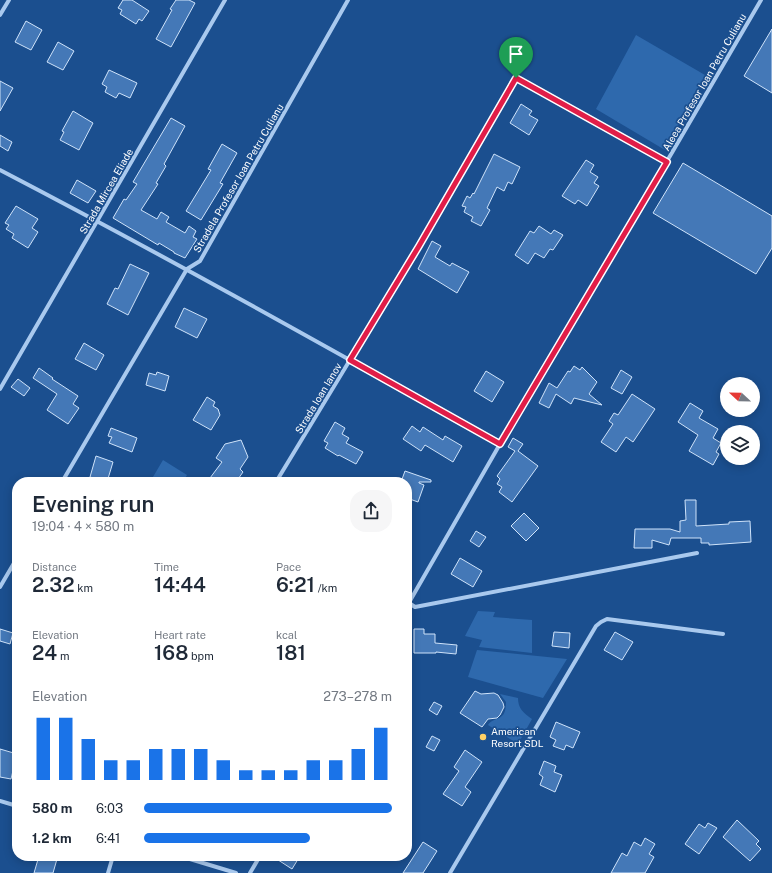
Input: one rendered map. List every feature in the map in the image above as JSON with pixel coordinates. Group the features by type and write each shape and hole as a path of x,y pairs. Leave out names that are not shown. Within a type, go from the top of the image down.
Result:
{"street":[{"path":"0,15 9,0"},
{"name":"Strada Mircea Eliade","path":"0,389 225,0"},
{"name":"Stradela Profesor Ioan Petru Culianu","path":"65,477 187,269 200,261 348,0"},
{"name":"Aleea Profesor Ioan Petru Culianu","path":"412,598 500,444 667,162 760,0"},
{"name":"Strada Ioan Ianov","path":"279,477 419,246 516,78 667,162"},
{"path":"0,170 187,269 500,444"},
{"path":"412,606 415,607 697,553"},
{"path":"0,587 12,567"},
{"path":"450,873 592,633 601,622 608,619 722,634"},
{"path":"0,801 12,805"},
{"path":"108,873 112,861"},
{"path":"196,861 236,873"},
{"path":"250,873 257,861"}],"shaded area":[{"path":"636,35 705,75 665,150 596,109"},
{"path":"163,460 187,475 186,477 153,477"},
{"path":"478,611 495,612 493,617 532,620 532,653 479,647 482,640 465,636"},
{"path":"477,650 567,659 543,698 468,677"},
{"path":"500,694 518,698 519,705 522,710 532,719 518,744 488,725 494,720 500,718 506,709 506,702"}],"building":[{"path":"123,0 132,0 149,11 142,21 139,19 136,24 120,14 122,10 118,8"},
{"path":"176,0 189,0 195,3 171,47 156,39 172,10 170,9"},
{"path":"26,21 42,30 31,50 15,42"},
{"path":"772,29 772,93 744,76"},
{"path":"58,42 74,51 63,70 47,62"},
{"path":"109,70 137,83 130,98 119,93 116,98 105,92 107,87 102,84"},
{"path":"0,81 13,88 0,111"},
{"path":"521,104 532,111 529,115 538,120 529,135 510,123"},
{"path":"73,111 93,123 79,150 60,140 64,132 62,131"},
{"path":"171,118 185,126 164,164 166,166 156,183 158,184 141,210 157,219 161,212 169,217 166,222 185,233 189,226 196,231 193,237 197,239 185,258 159,243 158,245 113,218 124,199 126,200 137,184 133,182"},
{"path":"0,135 12,142 8,151 0,146"},
{"path":"222,144 237,153 220,183 223,184 201,220 186,211 211,170 208,169"},
{"path":"494,154 520,167 512,184 508,182 504,191 497,187 487,208 490,210 481,226 471,221 473,217 464,212 466,207 462,206 467,196 470,198 473,193 474,194"},
{"path":"586,160 594,165 590,172 598,177 594,183 599,186 587,206 578,200 575,204 562,196"},
{"path":"683,163 772,216 772,248 756,274 653,213"},
{"path":"77,180 96,191 88,203 70,193"},
{"path":"16,206 38,219 32,228 38,232 28,248 12,238 14,234 6,229 9,225 5,223"},
{"path":"539,226 551,234 554,230 563,235 553,250 550,249 544,258 535,253 528,264 515,255 530,231 534,233"},
{"path":"432,241 441,246 435,257 450,266 452,263 469,272 457,293 418,269"},
{"path":"130,264 149,273 128,315 107,304 115,288 118,289"},
{"path":"184,308 207,319 197,338 175,327"},
{"path":"84,343 104,355 96,370 75,359"},
{"path":"574,366 580,370 582,367 597,382 589,394 602,405 574,398 571,404 556,394 549,408 539,403 549,383 557,388 568,371 570,372"},
{"path":"39,368 53,378 52,379 78,396 73,404 79,408 68,424 47,410 57,394 33,378"},
{"path":"621,370 632,377 622,394 611,388"},
{"path":"486,371 504,382 492,402 474,391"},
{"path":"157,372 169,376 165,391 146,385 149,373 156,375"},
{"path":"18,379 30,388 24,396 11,387"},
{"path":"632,394 655,409 633,442 626,437 616,452 601,442 613,424 609,421 614,413 618,415"},
{"path":"207,397 215,402 213,406 218,409 220,415 211,430 193,420"},
{"path":"690,403 703,411 699,418 718,429 713,438 720,442 716,452 719,454 713,465 689,451 698,435 678,422"},
{"path":"335,422 345,428 342,434 349,438 346,443 363,452 356,464 325,448 328,443 324,441"},
{"path":"412,426 420,432 423,427 443,440 445,436 462,446 453,462 425,445 421,451 403,439"},
{"path":"111,428 137,438 132,452 109,443 112,437 108,436"},
{"path":"513,438 523,444 518,451 538,466 512,502 499,492 502,487 497,484 500,479 497,476 515,451 508,447"},
{"path":"241,440 248,457 240,469 243,472 240,477 211,477 222,462 216,458 225,444"},
{"path":"96,456 113,462 108,477 90,477"},
{"path":"405,471 431,480 431,482 419,482 424,485 418,502 412,500 412,477 403,477"},
{"path":"685,500 696,500 696,526 750,521 751,542 709,545 709,543 701,543 701,538 671,538 669,545 652,540 652,548 634,548 635,529 670,529 680,532 680,521 686,520"},
{"path":"524,513 539,528 526,541 511,526"},
{"path":"476,531 486,537 479,547 470,541"},
{"path":"460,558 482,571 473,587 451,574"},
{"path":"0,629 12,633 10,644 0,641"},
{"path":"414,629 424,629 424,634 435,634 435,643 457,645 456,654 436,652 414,653"},
{"path":"554,632 570,633 569,648 552,646"},
{"path":"615,632 633,642 622,660 604,650"},
{"path":"475,691 481,694 494,693 498,695 504,707 497,718 488,719 482,727 460,713"},
{"path":"434,702 442,706 437,715 429,710"},
{"path":"556,722 580,732 573,748 566,745 564,750 553,746 556,740 550,737"},
{"path":"432,736 440,740 434,751 426,747"},
{"path":"0,749 12,753 12,775 11,779 0,777"},
{"path":"465,750 482,762 465,787 471,792 462,806 443,794 459,771 454,767"},
{"path":"544,761 556,766 554,772 562,775 555,792 540,785 543,777 539,774"},
{"path":"737,820 759,841 756,844 761,849 750,861 723,837"},
{"path":"708,823 717,828 699,854 685,844 699,824 705,828"},
{"path":"645,838 655,844 649,854 654,857 645,873 611,873 622,853 627,856 634,842 641,846"},
{"path":"423,842 437,851 423,873 403,873"},
{"path":"38,861 56,861 53,873 34,873"},
{"path":"280,861 297,861 292,869"}],"place":[{"name":"American Resort SDL","path":"483,737"}],"route":[{"path":"516,78 667,162 500,444 350,360 419,246 516,78"}]}
